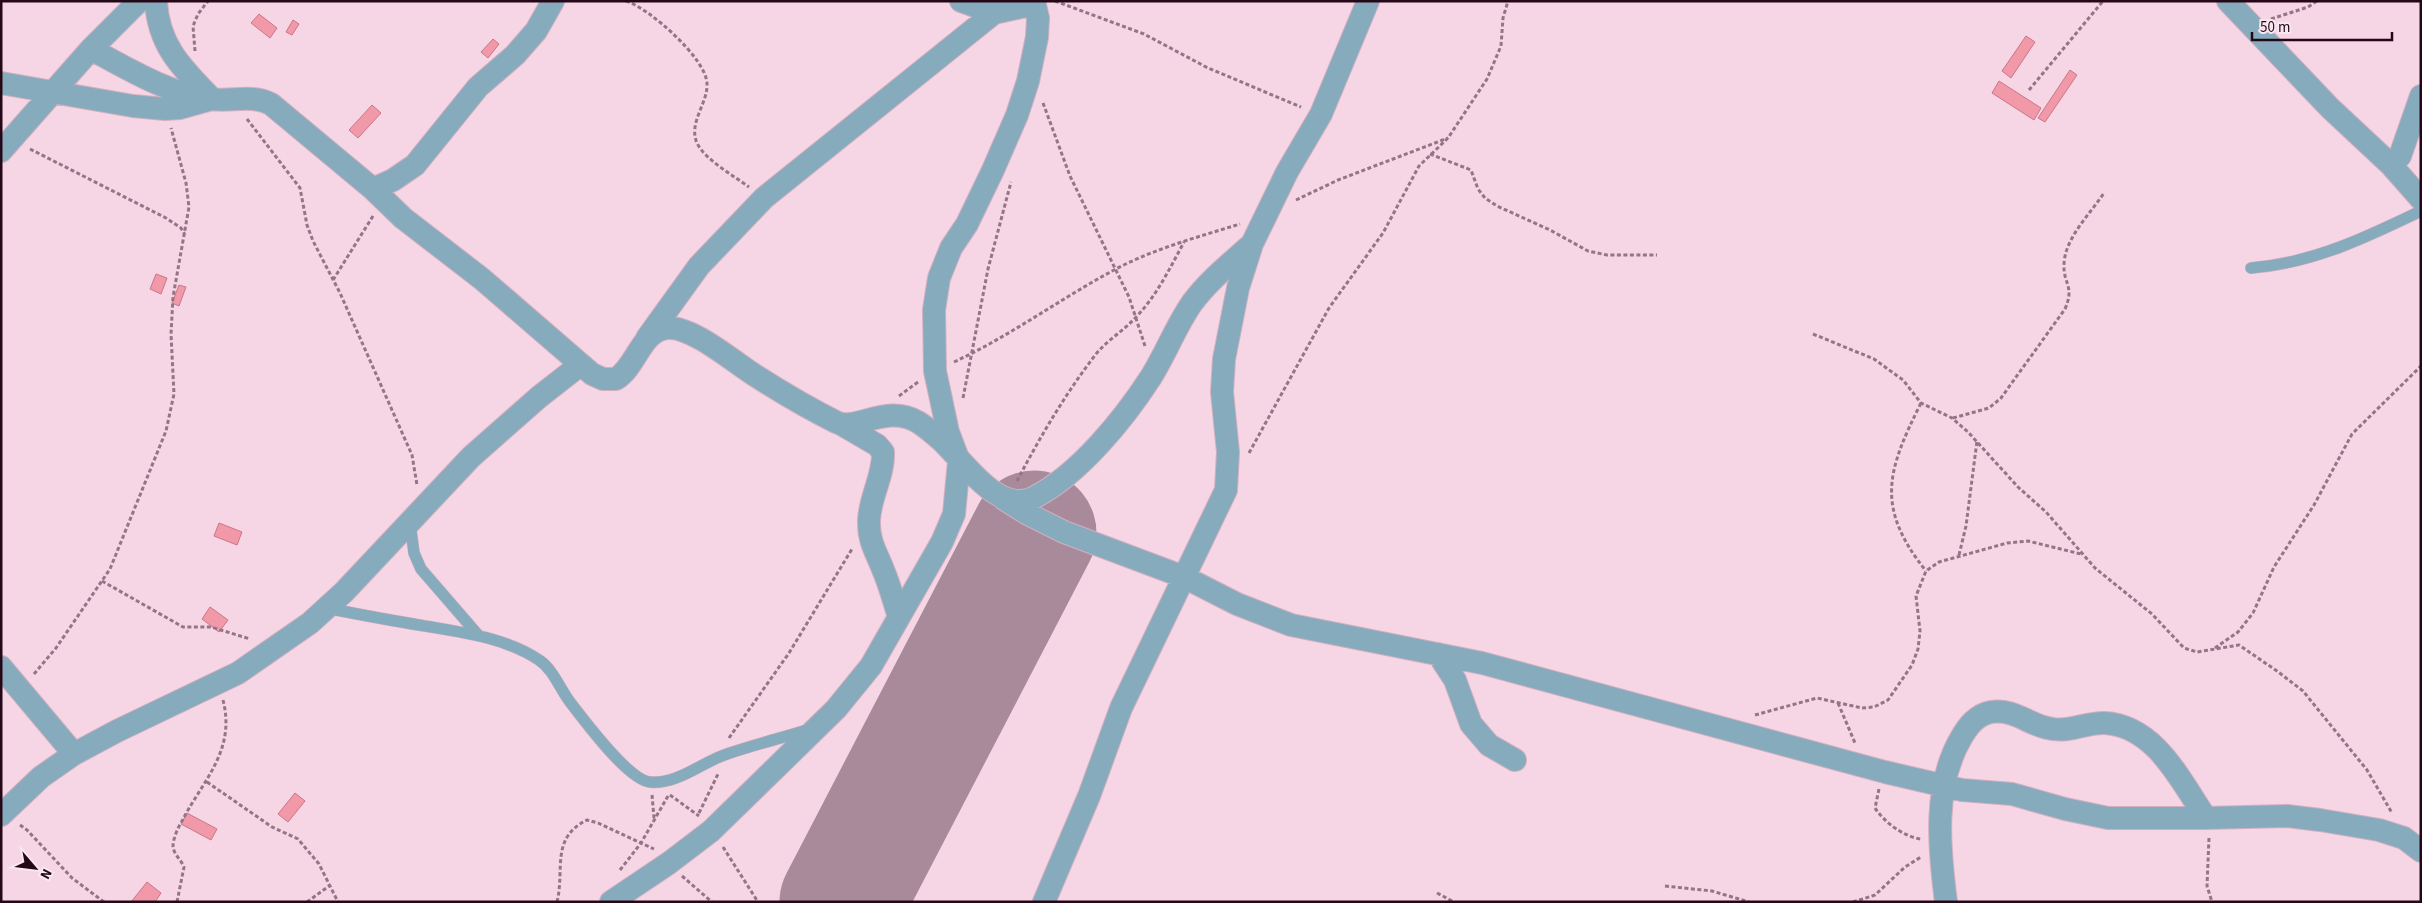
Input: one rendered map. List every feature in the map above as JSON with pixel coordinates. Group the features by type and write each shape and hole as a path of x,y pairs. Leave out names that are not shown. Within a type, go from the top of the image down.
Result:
{"street":[{"path":"6,146 91,49 139,1"},
{"path":"156,1 162,35 180,66 204,92"},
{"path":"378,194 393,180 416,165 478,87 515,55 536,31 553,1"},
{"path":"961,1 994,13"},
{"path":"1044,902 1090,796 1121,708 1226,490 1229,470 1222,392 1224,359 1238,288 1252,244 1287,172 1321,114 1368,1"},
{"path":"2228,1 2330,108 2391,165 2421,199"},
{"path":"91,49 142,77 204,92 253,98 271,104 378,194 403,218 525,315 580,365 603,379 616,379 631,366 646,339 699,266 764,198 994,13 1041,2 1037,37 1028,81 1017,115 967,224 952,248 940,278 934,310 935,371 948,432 959,462 954,514 922,580 871,666 818,726 701,823 669,863 611,902"},
{"path":"1,83 46,100 65,102 100,100 165,109 180,108 204,92"},
{"path":"2391,165 2400,156 2421,96"},
{"path":"1006,498 1017,501 1033,499 1059,482 1119,419 1151,376 1193,303 1215,277 1252,244"},
{"path":"646,339 662,329 682,329 758,377 877,445 883,452 882,472 870,507 869,523 874,551 884,570 899,616"},
{"path":"2,814 41,777 74,754 117,731 238,673 326,608 471,457 539,397 580,365"},
{"path":"841,424 873,417 896,415 916,421 942,441 959,462 983,484 1028,514 1064,532 1184,577 1237,604 1291,625 1482,662 1942,786 1984,793 2012,794 2065,809 2108,818 2287,816 2352,824 2412,844"},
{"path":"1438,654 1455,680 1471,724 1489,745 1515,760"},
{"path":"1,667 74,754"},
{"path":"1946,902 1941,843 1942,786 1950,756 1965,730 1975,718 1991,712 2008,712 2045,728 2062,730 2105,723 2123,726 2140,735 2156,747 2206,818"}],"lane":[{"path":"2251,268 2302,261 2336,249 2421,211"},
{"path":"414,516 414,553 421,569 479,636"},
{"path":"326,608 479,636 529,654 547,666 571,702 610,752 640,778 648,782 664,781 680,776 714,759 818,726"}],"path":[{"path":"204,92 192,26 208,1"},
{"path":"626,1 642,8 671,30 683,43 708,83 694,132 697,144 706,155 764,198"},
{"path":"1245,460 1329,308 1383,232 1419,166 1448,138 1465,114 1494,65 1501,46 1503,18 1508,1"},
{"path":"2029,90 2102,1"},
{"path":"2253,27 2308,7 2316,1"},
{"path":"1041,2 1117,23 1208,68 1321,114"},
{"path":"1042,99 1053,136 1070,176 1137,316 1151,376"},
{"path":"20,690 56,648 110,569 166,431 174,394 171,334 173,297 189,207 186,184 165,109"},
{"path":"241,115 258,132 300,188 307,225 320,259 412,454 417,478 414,516"},
{"path":"873,417 909,388 935,371 970,355 1116,269 1184,242 1266,214 1338,180 1448,138"},
{"path":"6,146 47,156 94,183 166,218 181,228 185,235"},
{"path":"1430,154 1471,170 1478,190 1497,206 1550,230 1588,251 1607,255 1657,255"},
{"path":"970,355 988,269 1013,173"},
{"path":"1952,418 1989,408 2001,398 2065,309 2070,297 2064,266 2066,254 2070,243 2104,193"},
{"path":"332,281 378,194"},
{"path":"1006,498 1032,452 1092,358 1105,342 1137,316 1158,287 1184,242"},
{"path":"1813,334 1874,359 1890,369 1921,403 1952,418 1977,440 2018,488 2046,512 2081,554 2111,582 2152,614 2184,648 2197,652 2239,645 2277,670 2302,692 2367,770 2412,844"},
{"path":"2212,650 2238,632 2253,613 2274,567 2314,505 2352,434 2421,366"},
{"path":"1921,403 1895,462 1892,498 1897,528 1909,550 1926,571"},
{"path":"1959,555 1966,526 1977,440"},
{"path":"714,759 789,653 869,523"},
{"path":"1750,716 1817,698 1862,708 1874,707 1888,700 1900,686 1912,665 1918,648 1920,631 1916,596 1926,571 1939,562 2008,543 2028,541 2081,554"},
{"path":"102,581 183,627 211,627 240,635 270,651"},
{"path":"177,902 184,867 173,849 174,841 190,804 207,782 224,746 228,721 218,683"},
{"path":"1838,703 1864,766"},
{"path":"701,823 728,754"},
{"path":"1885,772 1875,800 1875,808 1880,816 1914,838 1941,843"},
{"path":"614,877 640,843 680,776"},
{"path":"207,782 272,827 298,839 320,864 338,902"},
{"path":"652,790 654,820"},
{"path":"669,795 701,823 758,902"},
{"path":"2,814 27,830 72,878 104,902"},
{"path":"2206,818 2210,842 2207,886 2212,902"},
{"path":"556,902 560,855 565,838 577,824 587,820 598,822 640,843"},
{"path":"1853,902 1875,895 1905,867 1941,843"},
{"path":"669,863 696,890 712,902"},
{"path":"307,902 329,886"},
{"path":"1665,886 1712,891 1749,902"},
{"path":"1437,893 1454,902"}],"building":[{"path":"259,14 277,28 270,38 251,23"},
{"path":"293,20 299,24 292,35 286,32"},
{"path":"2026,36 2035,42 2011,78 2002,71"},
{"path":"493,39 499,44 488,58 481,52"},
{"path":"2070,70 2077,75 2045,122 2038,118"},
{"path":"1999,81 2041,108 2034,120 1992,93"},
{"path":"372,105 381,113 358,138 349,130"},
{"path":"156,274 167,278 161,294 150,289"},
{"path":"179,285 186,287 179,306 172,303"},
{"path":"219,523 242,532 237,545 214,536"},
{"path":"210,607 228,620 219,632 202,619"},
{"path":"295,793 305,801 288,822 278,814"},
{"path":"187,813 217,829 211,840 181,824"},
{"path":"147,882 161,893 155,902 131,902"}],"runway":[{"path":"842,902 1034,533"}]}
